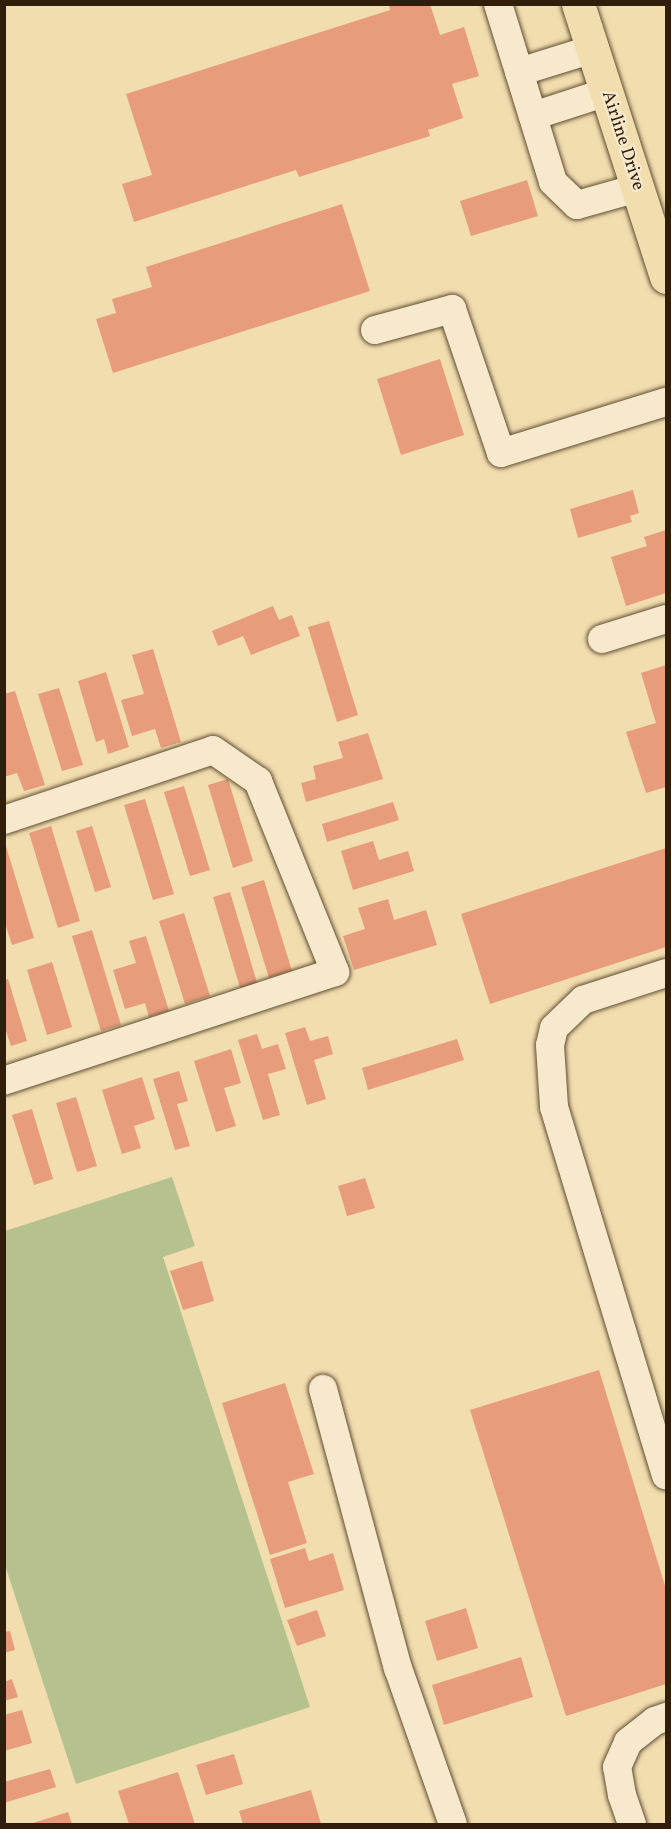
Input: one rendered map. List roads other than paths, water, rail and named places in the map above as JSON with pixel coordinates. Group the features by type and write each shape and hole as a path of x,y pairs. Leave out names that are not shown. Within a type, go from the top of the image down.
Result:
{"main road":[{"name":"Airline Drive","path":"578,4 666,277"}],"lane":[{"path":"498,4 553,182 577,205 638,188"},
{"path":"519,72 593,49"},
{"path":"533,117 607,93"},
{"path":"375,330 452,309 501,453 666,402"},
{"path":"602,639 666,619"},
{"path":"4,820 213,750 258,781 334,972 4,1081"},
{"path":"666,973 583,1000 554,1028 550,1045 554,1107 666,1475"},
{"path":"323,1389 398,1668 453,1824"},
{"path":"632,1824 622,1796 617,1767 628,1742 655,1721 666,1717"}]}
